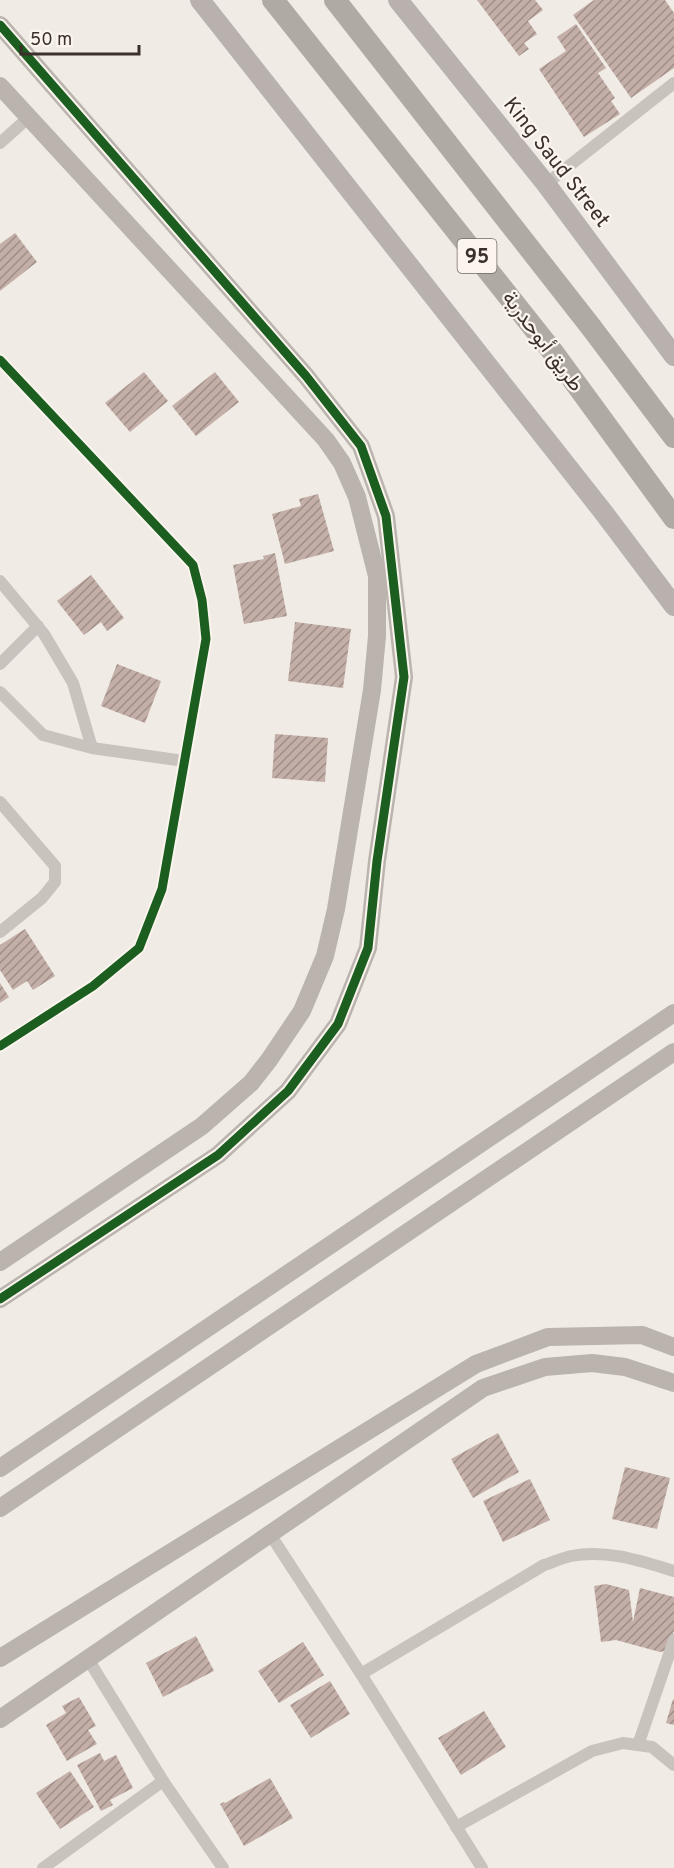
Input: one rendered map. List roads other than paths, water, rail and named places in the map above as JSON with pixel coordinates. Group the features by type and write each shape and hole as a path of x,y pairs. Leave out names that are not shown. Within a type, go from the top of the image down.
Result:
{"highway":[{"name":"طريق أبوحدرية","path":"273,0 552,351 674,518"},
{"name":"95","path":"335,0 591,327 674,437"}],"main road":[{"path":"200,0 597,504 674,606"},
{"name":"King Saud Street","path":"398,0 546,184 674,356"}],"street":[{"path":"0,25 306,376 361,447 386,516 404,677 377,861 368,948 338,1024 288,1091 218,1155 0,1299"},
{"path":"546,184 674,83"},
{"path":"0,86 326,440 337,456 357,497 377,576 377,636 372,690 336,909 325,956 302,1011 251,1083 202,1126 0,1262"},
{"path":"0,143 28,118"},
{"path":"0,360 193,565 202,600 206,639 162,889 139,948 93,986 0,1046"},
{"path":"0,581 38,626 73,683 92,748"},
{"path":"0,664 38,626"},
{"path":"0,692 43,735 92,748 184,761"},
{"path":"0,802 55,866 55,882 42,898 0,932"},
{"path":"0,1468 674,1013"},
{"path":"0,1508 674,1052"},
{"path":"0,1658 476,1364 548,1337 642,1335 674,1347"},
{"path":"0,1719 483,1388 545,1367 592,1363 625,1367 674,1383"},
{"path":"270,1534 361,1674 482,1868"},
{"path":"361,1674 544,1565 562,1559 602,1554 674,1571"},
{"path":"638,1745 674,1640"},
{"path":"88,1659 163,1781 223,1868"},
{"path":"456,1827 592,1750 623,1743 638,1745 652,1748 674,1765"},
{"path":"43,1868 163,1781"}]}
